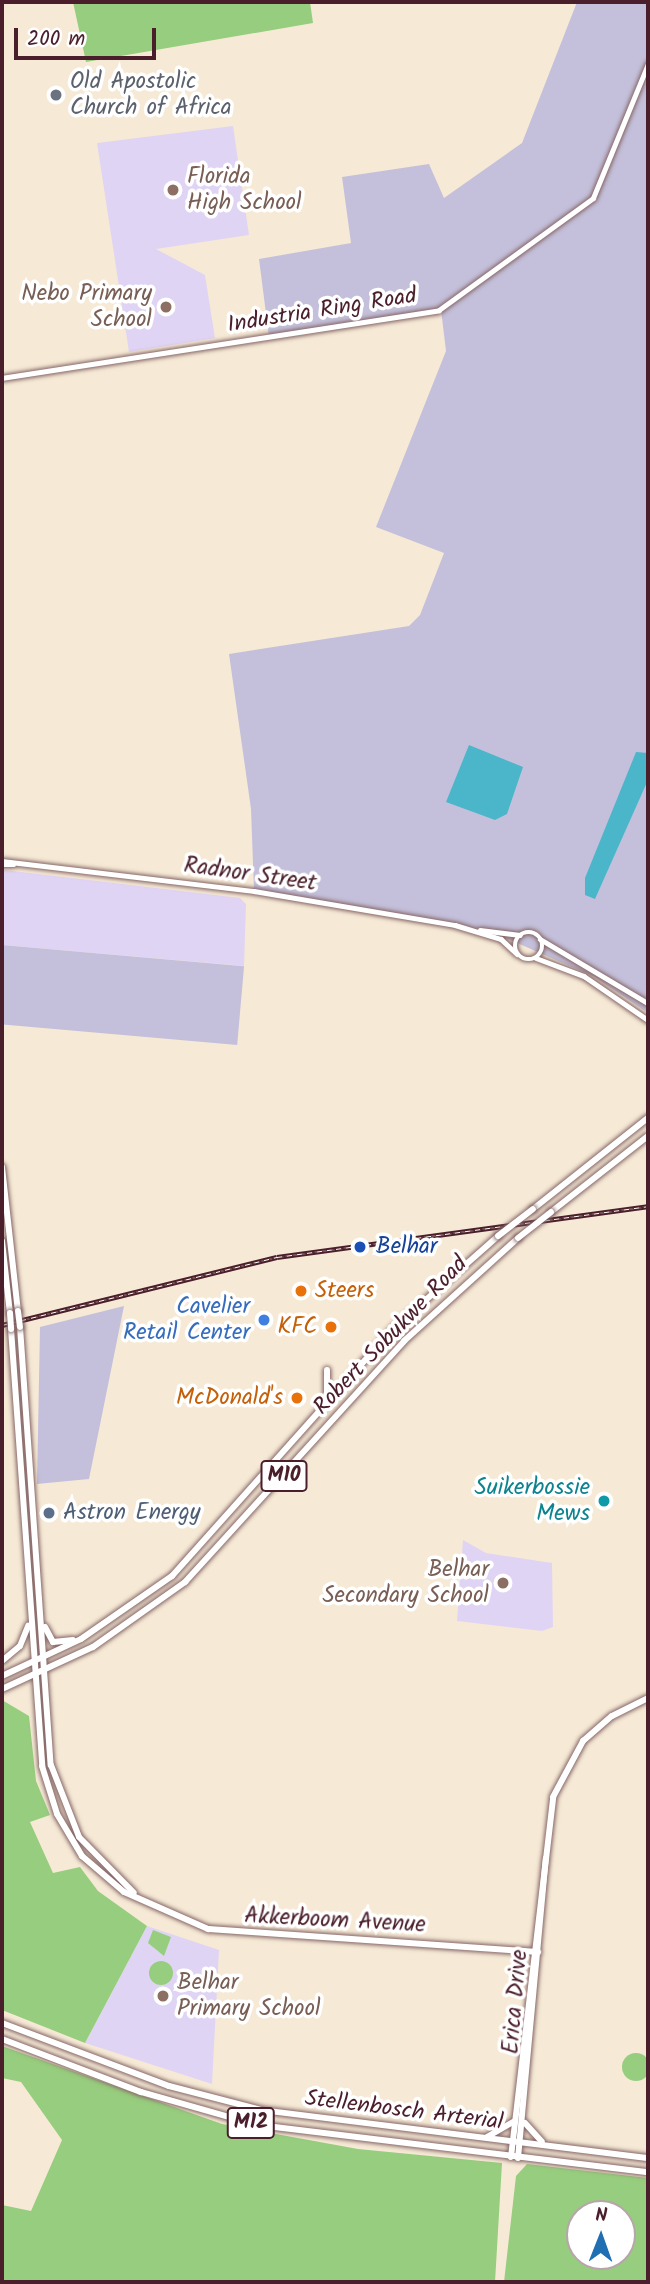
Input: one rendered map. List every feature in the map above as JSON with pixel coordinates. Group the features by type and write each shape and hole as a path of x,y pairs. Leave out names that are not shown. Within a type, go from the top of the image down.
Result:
{"main road":[{"name":"Robert Sobukwe Road","path":"2,1676 81,1639 189,1561 408,1314 498,1236 648,1118"},
{"name":"Robert Sobukwe Road","path":"2,1689 125,1626 202,1567 404,1341 518,1238 648,1136"},
{"name":"Akkerboom Avenue","path":"2,1167 19,1311 40,1619 46,1668 49,1755 64,1808 93,1857 143,1901"},
{"name":"Akkerboom Avenue","path":"2,1241 10,1313 29,1621 43,1771 65,1831 91,1866 143,1901 181,1921 229,1933 535,1952"},
{"path":"323,1409 332,1388 327,1370"},
{"path":"40,1619 53,1642 81,1639"},
{"path":"2,1661 20,1646 29,1621"},
{"name":"Erica Drive","path":"515,2157 516,2113 553,1797 574,1753 612,1716 648,1698"},
{"name":"Erica Drive","path":"516,2142 524,2111 535,1952"},
{"name":"Stellenbosch Arterial","path":"2,2023 205,2097 303,2117 648,2158"},
{"name":"Stellenbosch Arterial","path":"2,2039 141,2092 258,2125 648,2172"},
{"path":"524,2111 530,2135 554,2146"},
{"path":"482,2138 508,2129 516,2113"}],"street":[{"name":"Industria Ring Road","path":"2,378 437,311 593,198 648,64"},
{"name":"Radnor Street","path":"2,863 254,891 540,939"},
{"name":"Radnor Street","path":"472,929 506,942 517,954"},
{"path":"521,936 517,954 536,958 583,976 648,1020"},
{"path":"536,958 540,939 648,1003"}],"shaded area":[{"path":"577,2 648,2 648,1013 595,977 506,938 254,891 251,809 229,654 409,626 420,615 444,553 376,527 446,351 441,310 269,337 259,259 351,243 342,177 429,164 444,198 522,143"},
{"name":"Florida High School","path":"233,126 249,235 156,249 205,275 215,338 129,352 97,143"},
{"path":"4,870 240,898 246,904 244,966 2,945"},
{"path":"2,945 244,966 237,1045 2,1024"},
{"path":"124,1306 89,1479 37,1484 40,1327"},
{"name":"Belhar Secondary School","path":"463,1540 486,1553 552,1563 553,1627 542,1631 457,1621"},
{"name":"Belhar Primary School","path":"147,1926 219,1950 212,2084 85,2043"}],"green space":[{"path":"73,2 310,2 313,23 86,62"},
{"path":"2,1700 29,1716 36,1781 50,1815 30,1822 53,1873 80,1867 98,1891 147,1926 85,2043 2,2010"},
{"path":"153,1930 171,1937 164,1956 148,1943"},
{"path":"161,1961 172,1968 173,1973 166,1984 161,1985 150,1978 149,1973 156,1962"},
{"path":"2,2046 222,2124 358,2149 502,2163 495,2282 2,2282 2,2205 31,2211 62,2140 21,2082 2,2078"},
{"path":"636,2053 646,2057 650,2067 646,2077 636,2081 626,2077 622,2067 626,2057"},
{"path":"527,2164 648,2178 648,2282 504,2282 516,2176"}],"water":[{"path":"469,745 523,767 507,814 495,820 446,802"},
{"path":"636,752 648,753 648,780 595,899 585,895 585,878"}],"railway":[{"path":"2,1325 277,1257 648,1206"}],"place":[{"name":"Old Apostolic Church of Africa","path":"56,95"},
{"name":"Florida High School","path":"173,190"},
{"name":"Nebo Primary School","path":"166,307"},
{"name":"Belhar","path":"360,1247"},
{"name":"Steers","path":"301,1291"},
{"name":"Cavelier Retail Center","path":"264,1320"},
{"name":"KFC","path":"331,1327"},
{"name":"McDonald's","path":"297,1398"},
{"name":"Suikerbossie Mews","path":"604,1501"},
{"name":"Astron Energy","path":"49,1513"},
{"name":"Belhar Secondary School","path":"503,1583"},
{"name":"Belhar Primary School","path":"163,1996"}]}
